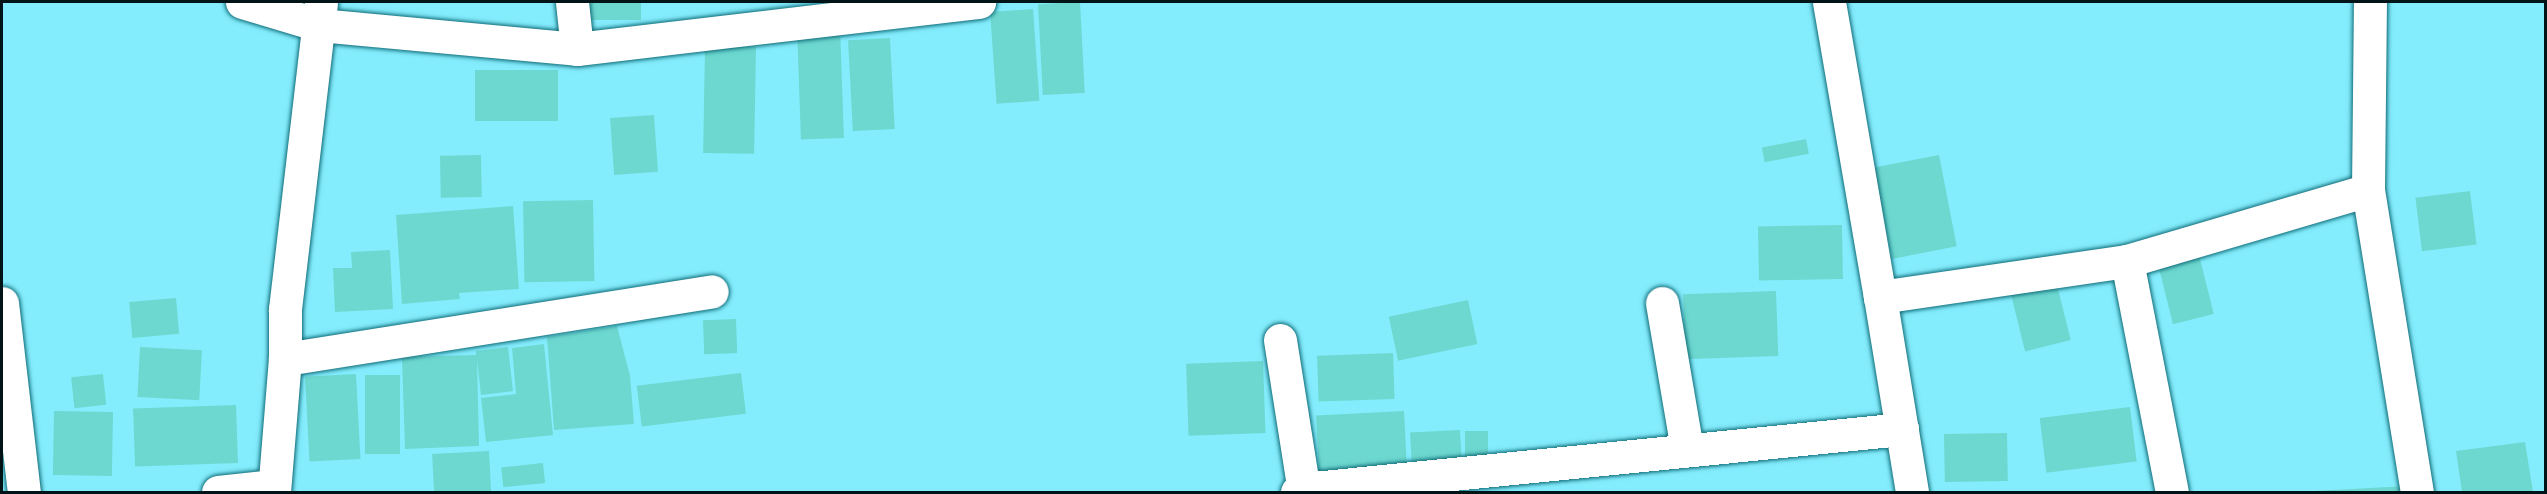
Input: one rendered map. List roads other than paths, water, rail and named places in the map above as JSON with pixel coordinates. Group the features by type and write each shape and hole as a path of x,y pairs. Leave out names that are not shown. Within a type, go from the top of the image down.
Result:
{"street":[{"path":"242,2 577,49 979,2"},
{"path":"572,2 577,49"},
{"path":"1829,2 1912,492"},
{"path":"2370,2 2367,190 2417,492"},
{"path":"218,492 273,489 285,359 285,309 320,13"},
{"path":"1880,297 2127,261 2367,190"},
{"path":"2127,261 2172,492"},
{"path":"285,359 712,291"},
{"path":"2,303 24,492"},
{"path":"1662,303 1687,450"},
{"path":"1280,340 1301,491 1902,429"}]}
